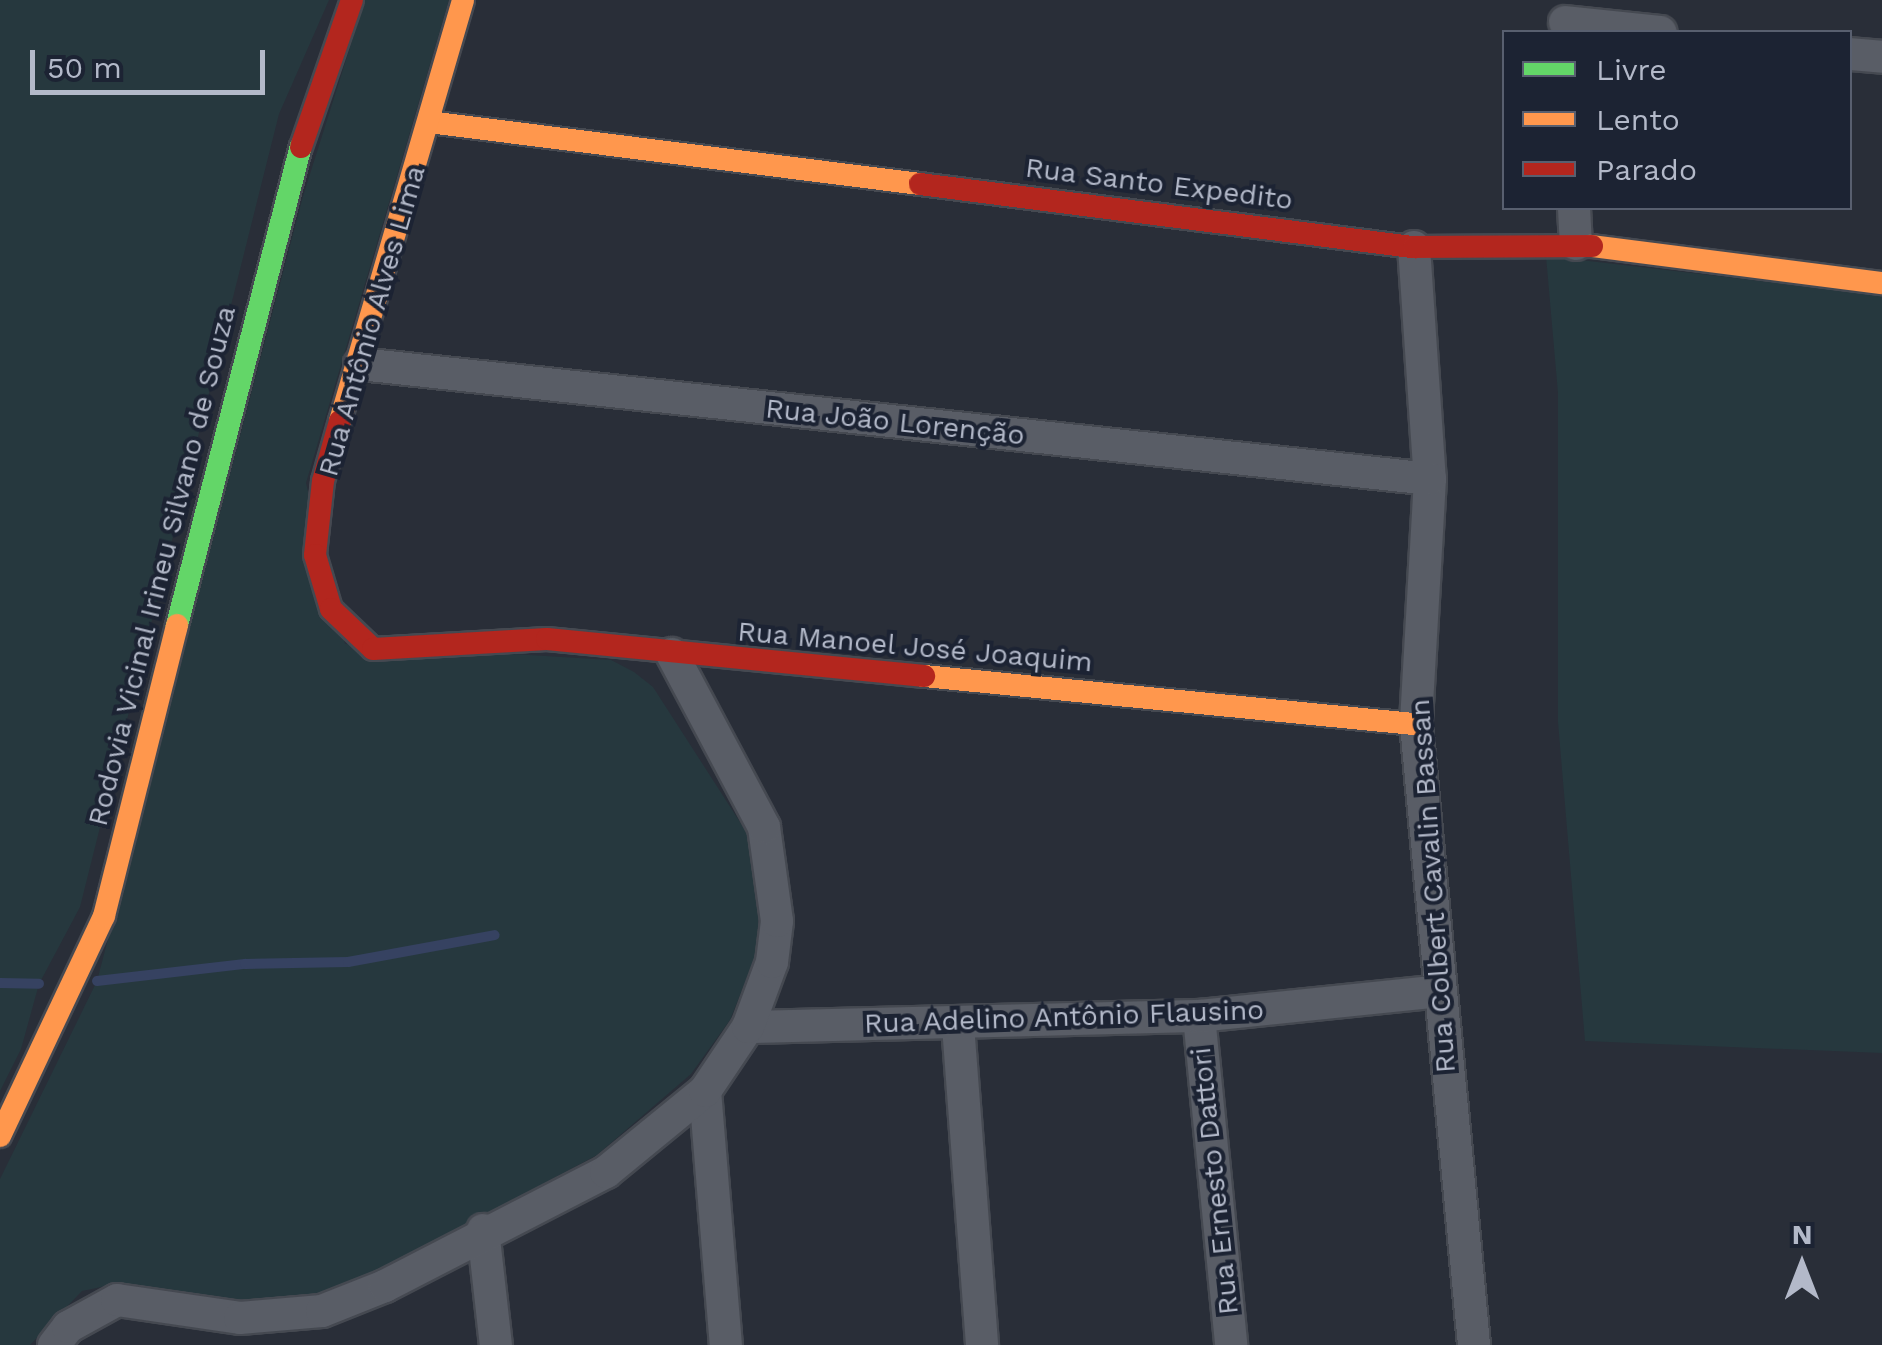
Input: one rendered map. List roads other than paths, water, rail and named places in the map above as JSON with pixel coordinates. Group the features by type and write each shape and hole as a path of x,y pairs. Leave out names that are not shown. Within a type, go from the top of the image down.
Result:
{"street":[{"name":"Rodovia Vicinal Irineu Silvano de Souza","path":"0,1136 104,916 286,190 352,0"},
{"name":"Rua Antônio Alves Lima","path":"410,651 373,649 347,630 331,609 315,555 323,481 463,0"},
{"path":"1564,18 1646,30"},
{"path":"1852,54 1882,58"},
{"name":"Rua Santo Expedito","path":"429,122 1414,246 1576,244 1882,283"},
{"path":"1574,210 1576,244"},
{"name":"Rua Colbert Cavalin Bassan","path":"1414,246 1430,479 1416,724 1474,1345"},
{"name":"Rua João Lorenção","path":"360,364 1430,479"},
{"name":"Rua Manoel José Joaquim","path":"410,651 547,639 1416,724"},
{"path":"54,1345 80,1319 117,1300 242,1332 322,1311 385,1286 483,1230 606,1172 705,1091 748,1027 772,962 777,921 764,827 672,654"},
{"name":"Rua Adelino Antônio Flausino","path":"748,1027 958,1025 1199,1016 1439,991"},
{"name":"Rua Ernesto Dattori","path":"1199,1016 1230,1345"},
{"path":"958,1025 982,1345"},
{"path":"705,1091 726,1345"},
{"path":"483,1230 496,1345"}],"waterway":[{"path":"97,981 245,964 348,962 495,935"},
{"path":"0,983 39,984"}]}
